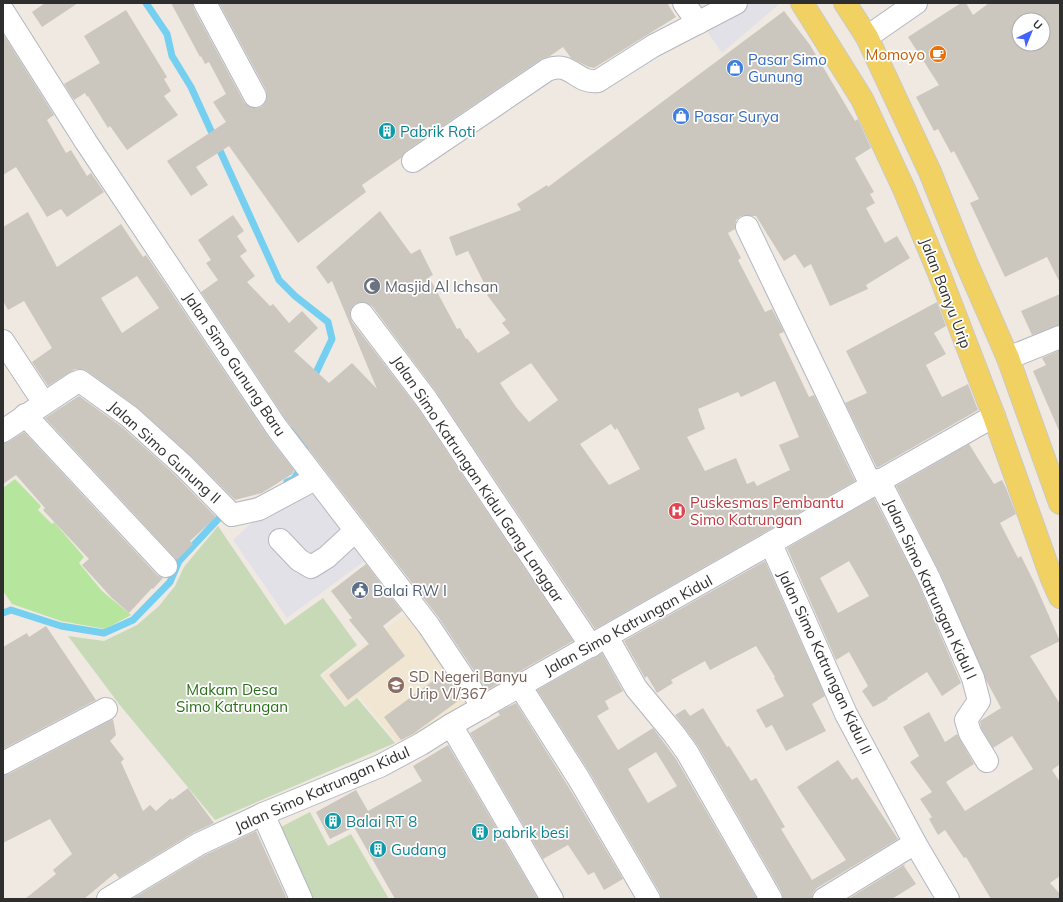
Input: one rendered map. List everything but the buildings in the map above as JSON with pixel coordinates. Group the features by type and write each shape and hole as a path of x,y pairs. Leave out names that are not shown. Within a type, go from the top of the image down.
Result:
{"main road":[{"name":"Jalan Banyu Urip","path":"802,3 862,99 904,189 940,273 994,416 1052,579 1060,597"},
{"name":"Jalan Banyu Urip","path":"845,3 867,37 930,172 966,262 1008,358 1060,503"}],"street":[{"path":"205,3 255,96"},
{"path":"684,3 698,23"},
{"path":"413,161 547,70 556,66 568,69 583,80 589,82 598,81 653,46 736,3"},
{"path":"867,37 916,3"},
{"name":"Jalan Simo Gunung Baru","path":"3,11 90,149 277,428 429,626 483,707"},
{"path":"747,227 875,483"},
{"name":"Jalan Simo Katrungan Kidul Gang Langgar","path":"362,314 427,400 599,641 674,734 686,752 771,899"},
{"path":"1008,358 1060,337"},
{"path":"3,341 44,403"},
{"name":"Jalan Simo Gunung II","path":"3,431 25,415 80,381 130,417 184,466 229,511 259,509 307,468"},
{"path":"25,415 166,566"},
{"name":"Jalan Simo Katrungan Kidul","path":"108,899 198,844 263,814 380,766 421,744 451,725 994,416"},
{"name":"Jalan Simo Katrungan Kidul I","path":"875,483 929,578 973,678 979,701 966,720 970,733 987,761"},
{"path":"280,540 299,560 311,567 327,557 355,531"},
{"name":"Jalan Simo Katrungan Kidul II","path":"771,544 846,714 915,843 941,897"},
{"path":"520,686 579,779 649,899"},
{"path":"3,763 106,709"},
{"path":"451,725 552,899"},
{"path":"263,814 301,899"},
{"path":"824,899 915,843"}],"shaded area":[{"path":"687,3 777,3 778,5 722,53"},
{"path":"315,484 370,557 287,618 233,540 261,514"},
{"name":"SD Negeri Banyu Urip VI/367","path":"409,612 472,702 403,749 359,696 346,705 323,675"}],"green space":[{"path":"15,479 41,506 38,510 52,524 54,522 84,557 79,563 102,591 131,615 105,629 61,621 12,604 3,591 3,488"},
{"name":"Makam Desa Simo Katrungan","path":"218,526 285,625 323,598 357,645 320,675 345,707 357,698 395,743 215,820 119,704 68,636 104,641 137,625 159,606 175,586 184,567"},
{"path":"310,812 328,846 351,834 389,899 313,899 275,830"}],"waterway":[{"path":"146,3 167,34 172,56 191,87 279,280 295,296 328,322 332,339 313,379"},
{"path":"295,428 305,449"},
{"path":"287,482 294,479 302,465"},
{"path":"3,613 11,610 61,626 104,633 133,620 170,582 179,561 220,517 226,513"}],"place":[{"name":"Momoyo","path":"938,54"},
{"name":"Pasar Simo Gunung","path":"735,68"},
{"name":"Pasar Surya","path":"681,116"},
{"name":"Pabrik Roti","path":"387,131"},
{"name":"Masjid Al Ichsan","path":"372,286"},
{"name":"Puskesmas Pembantu Simo Katrungan","path":"677,511"},
{"name":"Balai RW I","path":"360,590"},
{"name":"SD Negeri Banyu Urip VI/367","path":"396,685"},
{"name":"Balai RT 8","path":"333,821"},
{"name":"pabrik besi","path":"480,832"},
{"name":"Gudang","path":"378,849"}]}
